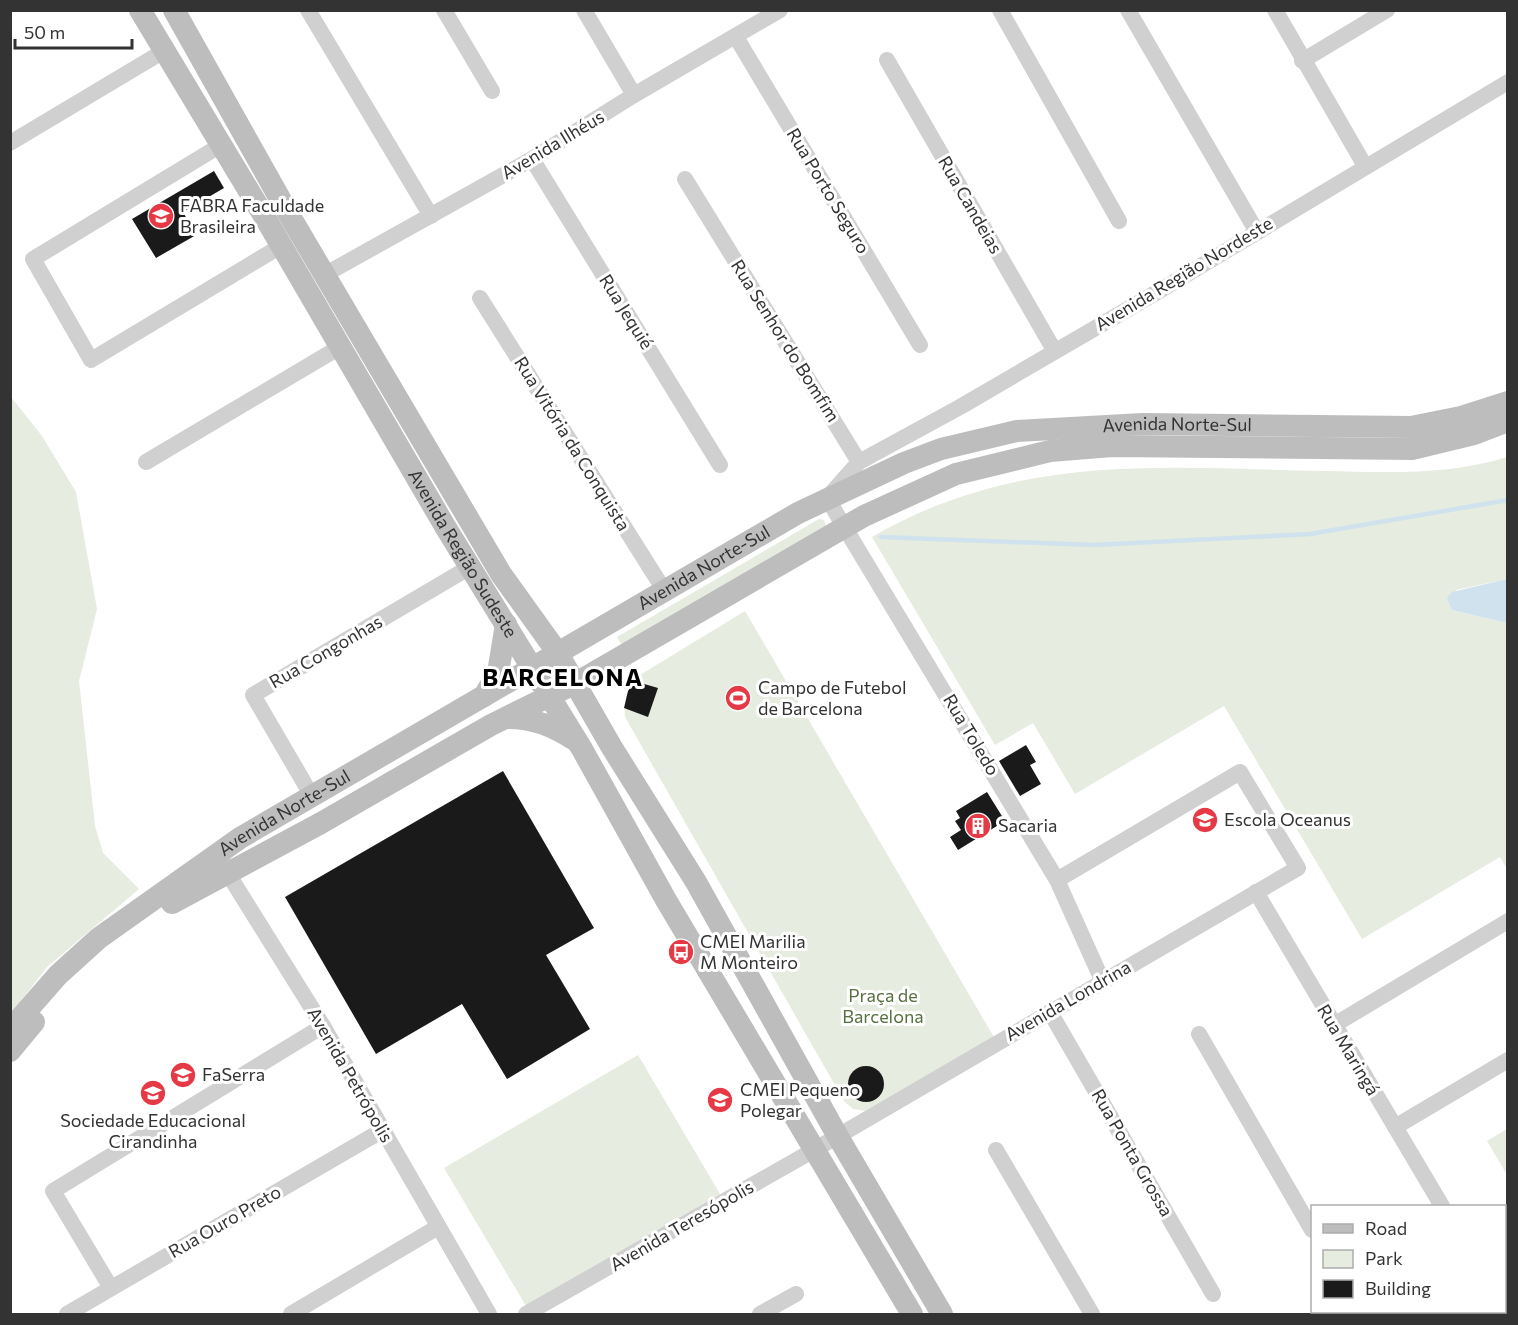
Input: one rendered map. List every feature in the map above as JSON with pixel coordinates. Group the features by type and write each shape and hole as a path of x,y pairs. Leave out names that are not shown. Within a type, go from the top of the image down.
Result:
{"main road":[{"name":"Avenida Região Sudeste","path":"140,10 470,567 551,695 666,900 912,1314"},
{"name":"Avenida Região Sudeste","path":"174,10 324,275 501,574 557,652 696,882 837,1135 942,1314"},
{"name":"Avenida Norte-Sul","path":"10,1030 58,975 99,938 240,838 313,798 600,627 827,498 941,449 1017,431 1143,424 1411,428 1461,417 1508,402"},
{"name":"Avenida Norte-Sul","path":"10,1051 63,988 133,929 227,872 321,823 506,718 576,683 894,500 956,474 1050,451 1112,446 1412,448 1474,434 1508,421"},
{"path":"532,619 557,630 581,632 600,627"},
{"path":"483,697 498,673 506,624"},
{"path":"592,713 590,687 597,676 615,660"},
{"path":"506,718 529,718 553,726 578,741"},
{"path":"640,853 653,838 660,835 669,837"},
{"path":"666,900 691,889 696,882"}],"street":[{"path":"308,10 430,216"},
{"path":"444,10 492,91"},
{"path":"584,10 634,95"},
{"name":"Avenida Ilhéus","path":"324,275 532,159 634,95 780,10"},
{"path":"1000,10 1119,221"},
{"path":"1128,10 1257,232"},
{"path":"1275,10 1302,61 1365,166"},
{"path":"1302,61 1387,10"},
{"name":"Rua Porto Seguro","path":"736,37 920,345"},
{"path":"10,143 164,51"},
{"name":"Rua Candeias","path":"887,60 1054,350"},
{"name":"Avenida Região Nordeste","path":"859,462 960,407 1508,82"},
{"path":"221,145 33,259 91,360 281,246"},
{"name":"Rua Jequié","path":"532,159 720,465"},
{"name":"Rua Senhor do Bomfim","path":"685,179 859,462"},
{"name":"Rua Vitória da Conquista","path":"480,298 664,590"},
{"path":"146,462 340,347"},
{"path":"827,498 859,462"},
{"name":"Rua Toledo","path":"827,498 846,526 1057,880 1102,980"},
{"name":"Rua Congonhas","path":"313,798 253,695 470,567"},
{"name":"Avenida Londrina","path":"837,1135 1298,867 1240,772 1057,880"},
{"path":"227,872 224,867 228,854 240,838"},
{"name":"Avenida Petrópolis","path":"227,872 323,1026 489,1314"},
{"name":"Rua Maringá","path":"1256,892 1441,1205"},
{"path":"1334,1026 1508,921"},
{"name":"Rua Ponta Grossa","path":"1050,1012 1213,1294"},
{"path":"111,1288 52,1191 323,1026"},
{"path":"1199,1034 1311,1228"},
{"path":"1395,1127 1508,1060"},
{"name":"Rua Ouro Preto","path":"67,1314 383,1130"},
{"name":"Avenida Teresópolis","path":"526,1314 837,1135"},
{"path":"996,1150 1092,1314"},
{"path":"291,1314 438,1227"},
{"path":"760,1314 796,1294"}],"green space":[{"path":"11,397 42,436 76,492 97,609 79,681 95,826 103,853 139,889 47,967 11,1014"},
{"path":"1507,457 1507,579 1456,590 1452,610 1507,623 1507,869 1500,857 1362,939 1224,706 1075,794 1033,723 995,745 872,537 927,510 982,490 1036,478 1092,471 1147,468 1416,472 1462,467"},
{"path":"819,519 824,520 826,526 622,645 617,637"},
{"name":"Praça de Barcelona","path":"745,611 995,1039 865,1111 853,1109 844,1101 625,717 627,694 640,675"},
{"path":"638,1055 720,1194 526,1306 444,1168"},
{"path":"1507,1129 1507,1175 1487,1141"},
{"path":"1506,1214 1507,1314 1394,1314 1506,1313"}],"water":[{"path":"1507,579 1507,623 1452,610 1447,598 1452,592"}],"building":[{"name":"FABRA Faculdade Brasileira","path":"214,171 224,188 183,212 196,235 156,258 132,219"},
{"path":"634,681 658,688 648,717 624,708 628,691"},
{"path":"1026,745 1036,762 1030,765 1041,784 1020,796 999,761"},
{"path":"503,771 594,928 546,955 590,1029 507,1079 462,1004 376,1054 285,897"},
{"name":"Sacaria","path":"987,792 1005,821 958,850 950,837 961,830 955,821 960,818 956,811"},
{"path":"866,1066 879,1071 884,1084 879,1097 866,1102 853,1097 848,1084 853,1071"}],"waterway":[{"path":"881,537 1094,545 1310,534 1508,500"}],"place":[{"name":"FABRA Faculdade Brasileira","path":"161,216"},
{"name":"Campo de Futebol de Barcelona","path":"738,698"},
{"name":"Escola Oceanus","path":"1205,820"},
{"name":"Sacaria","path":"978,826"},
{"name":"CMEI Marilia M Monteiro","path":"681,952"},
{"name":"FaSerra","path":"183,1075"},
{"name":"Sociedade Educacional Cirandinha","path":"153,1093"},
{"name":"CMEI Pequeno Polegar","path":"720,1100"}],"district":[{"name":"BARCELONA","path":"563,678"}]}
